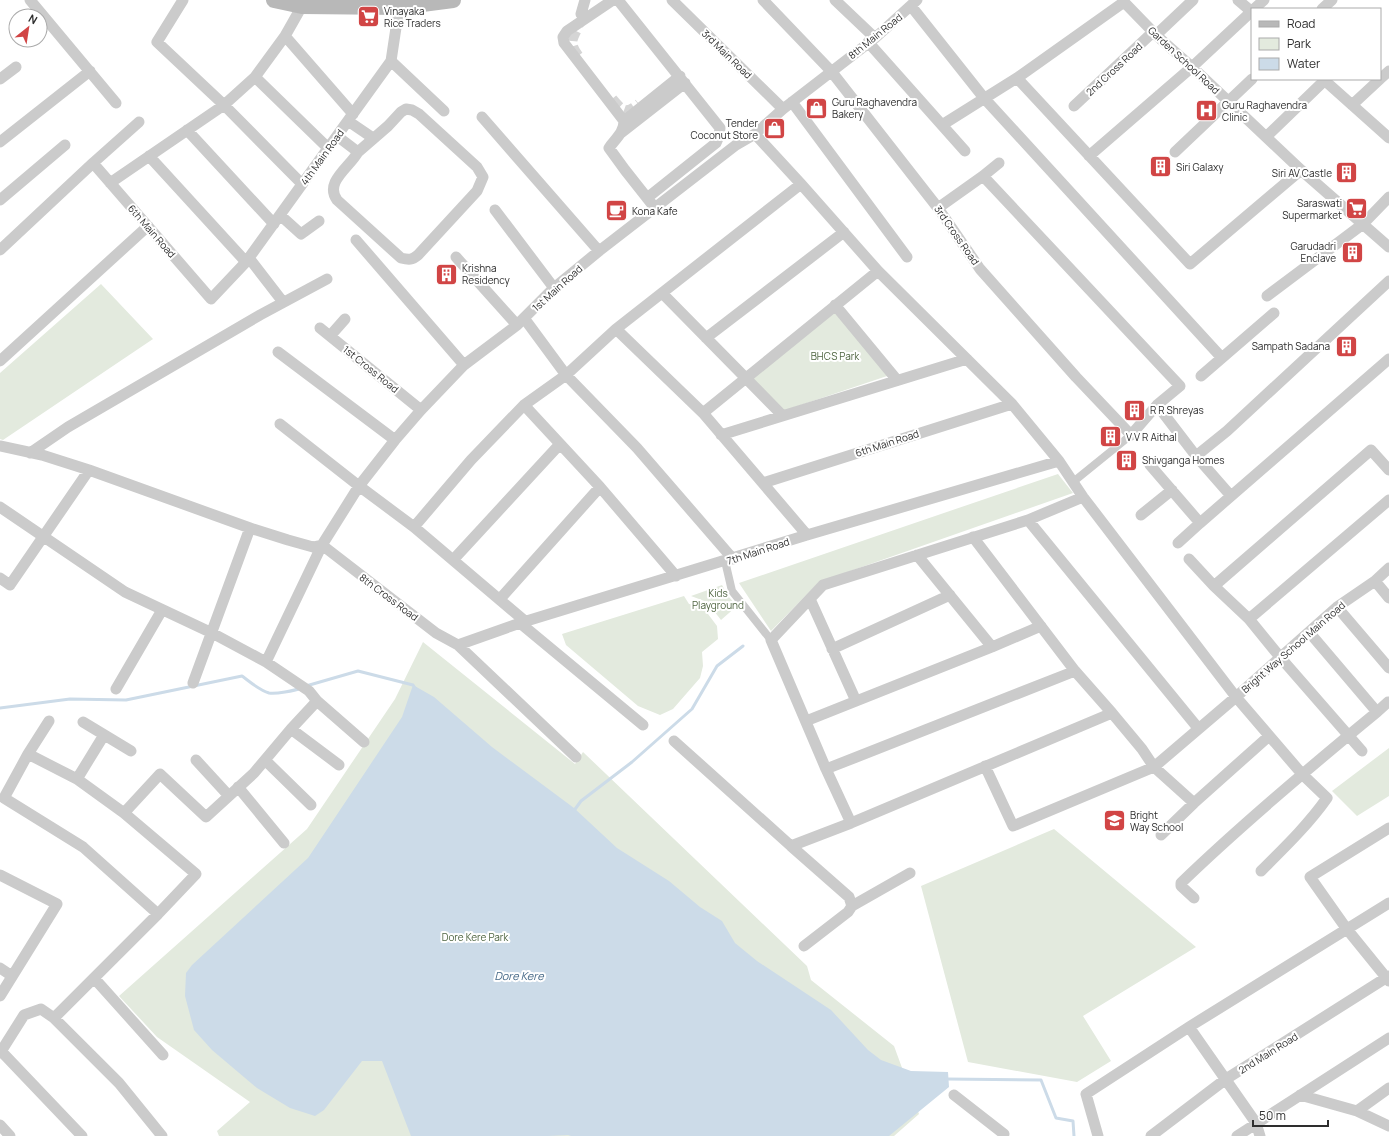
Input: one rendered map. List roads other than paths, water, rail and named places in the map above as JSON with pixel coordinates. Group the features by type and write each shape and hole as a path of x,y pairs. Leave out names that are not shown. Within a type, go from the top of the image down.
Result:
{"main road":[{"path":"274,0 302,6 399,4 453,0"}],"street":[{"path":"30,0 116,103"},
{"path":"183,0 157,42 224,105 302,184"},
{"path":"581,14 585,0"},
{"path":"614,0 567,31 564,37 564,43 624,121 624,127 621,133"},
{"path":"618,0 720,128 720,136 716,143 647,198"},
{"name":"3rd Main Road","path":"672,0 783,109"},
{"name":"3rd Cross Road","path":"763,0 831,71 938,208 980,269 1070,371 1131,435"},
{"path":"835,0 871,40 964,151"},
{"name":"2nd Cross Road","path":"1074,106 1193,0"},
{"path":"1238,0 1251,10"},
{"path":"1255,8 1264,0"},
{"path":"1323,8 1332,0"},
{"path":"942,125 1017,78 1123,1"},
{"name":"Garden School Road","path":"1123,1 1301,170 1389,247"},
{"path":"914,3 984,98 1222,358"},
{"name":"8th Main Road","path":"831,71 871,40 914,3"},
{"name":"4th Main Road","path":"211,299 248,260 391,61 399,4"},
{"path":"110,183 224,105 255,77 285,36 302,6"},
{"path":"1089,156 1192,67 1251,12"},
{"path":"285,36 350,117 374,138"},
{"path":"391,61 444,111"},
{"path":"0,78 16,67"},
{"path":"0,142 90,71"},
{"name":"1st Main Road","path":"266,662 322,546 359,486 421,410 464,365 520,321 554,288 600,251 736,145 755,134 783,109 831,71"},
{"path":"1381,78 1389,71"},
{"path":"255,77 328,148"},
{"path":"1017,78 1190,264 1301,170"},
{"path":"624,121 682,80"},
{"path":"655,208 609,148 621,133 682,80"},
{"path":"1175,152 1251,80"},
{"path":"1266,137 1324,80 1388,135"},
{"path":"1352,105 1379,80"},
{"path":"792,102 907,257"},
{"path":"406,109 412,110 419,114 478,168 483,177 477,191 414,258 408,260 401,258 336,200 333,195 332,189 336,180 358,152 374,138 401,112 406,109"},
{"path":"482,117 600,251"},
{"path":"0,250 139,122"},
{"path":"187,130 277,219 301,234 319,221"},
{"path":"755,134 878,271 1012,404 1059,461 1083,497 1236,697 1302,774 1327,798 1309,822 1261,872"},
{"path":"337,136 358,152"},
{"path":"0,199 65,146"},
{"path":"149,156 248,260 283,302"},
{"name":"6th Main Road","path":"93,163 211,299"},
{"path":"938,208 999,163"},
{"path":"983,176 1180,386 1157,405 1131,435 1073,482"},
{"path":"414,527 471,460 524,405 566,375 616,329 801,184"},
{"path":"1267,296 1363,224 1389,197"},
{"path":"495,210 554,288"},
{"path":"0,361 148,226"},
{"path":"706,338 844,232"},
{"path":"356,240 464,365"},
{"path":"456,257 520,321 566,375 637,448 729,560 732,591 771,640 826,769 852,823"},
{"path":"703,413 878,271"},
{"path":"30,453 68,427 283,302 327,279"},
{"path":"1196,456 1227,431 1389,282"},
{"path":"662,293 782,415"},
{"path":"835,305 897,380"},
{"path":"1201,376 1274,313"},
{"path":"330,336 344,319"},
{"name":"1st Cross Road","path":"320,328 421,410"},
{"path":"616,329 703,413 807,535"},
{"path":"278,352 395,440"},
{"path":"1178,543 1389,358"},
{"path":"721,435 967,359"},
{"name":"6th Main Road","path":"763,483 1012,404"},
{"path":"524,405 600,487 676,576"},
{"path":"1157,405 1196,456 1231,496"},
{"path":"280,424 414,527 500,599 523,623 643,725"},
{"path":"453,560 560,444"},
{"path":"0,446 42,455 89,470 250,528 313,547 322,546"},
{"path":"1214,586 1370,450 1389,470"},
{"name":"7th Main Road","path":"458,645 523,623 807,535 1059,461"},
{"path":"1150,465 1200,523"},
{"path":"0,578 10,585 89,470"},
{"path":"500,599 600,487"},
{"path":"1141,514 1172,490"},
{"path":"771,640 823,585 1028,520 1083,497"},
{"path":"1249,619 1389,500"},
{"path":"0,507 125,592 212,633 266,662 304,687 317,701 364,742"},
{"path":"1028,520 1198,728"},
{"path":"193,683 250,528"},
{"path":"973,537 1075,671 1142,749 1154,767 1194,803"},
{"name":"8th Cross Road","path":"322,546 436,633 458,645 576,757"},
{"path":"917,555 992,647"},
{"path":"1189,559 1214,586 1249,619 1362,751"},
{"name":"Bright Way School Main Road","path":"985,766 1013,826 1154,767 1236,697 1337,607 1375,581 1389,568"},
{"path":"1375,581 1389,598"},
{"path":"832,649 950,596"},
{"path":"810,599 856,701"},
{"path":"1337,607 1389,668"},
{"path":"116,689 162,610"},
{"path":"806,721 1041,626"},
{"path":"1309,632 1377,712"},
{"path":"826,769 1075,671"},
{"path":"124,813 160,774 206,817 254,773 317,701"},
{"path":"1194,898 1181,886 1180,883 1302,774 1388,702"},
{"path":"791,846 852,823 1112,713"},
{"path":"49,721 28,754 2,801 83,847 158,914"},
{"path":"83,722 131,751"},
{"path":"291,729 339,765"},
{"path":"76,779 104,735"},
{"path":"1161,835 1194,803 1269,736"},
{"path":"674,741 849,898 852,906"},
{"path":"28,754 76,779 124,813 196,874 54,1018"},
{"path":"196,760 229,796"},
{"path":"265,760 311,805"},
{"path":"238,787 284,842"},
{"path":"1388,978 1346,928 1310,877 1389,828"},
{"path":"804,946 848,912 852,906 910,873"},
{"path":"0,875 57,904 0,996"},
{"path":"1098,1136 1086,1094 1346,928 1389,903"},
{"path":"0,968 12,976"},
{"path":"94,978 163,1055"},
{"name":"2nd Main Road","path":"1151,1136 1226,1079 1388,978"},
{"path":"82,1136 1,1052 24,1015 41,1009 54,1018 119,1083 162,1136"},
{"path":"1189,1027 1256,1123 1260,1136"},
{"path":"1237,1136 1389,1038"},
{"path":"1357,1111 1389,1088"},
{"path":"1300,1095 1357,1111 1389,1126"},
{"path":"954,1096 1004,1135"},
{"path":"0,1125 10,1136"}],"water":[{"name":"Dore Kere","path":"413,685 434,697 492,747 574,808 617,848 669,881 700,907 722,921 735,943 757,961 831,1010 868,1050 881,1060 911,1071 948,1072 949,1087 889,1136 411,1136 382,1061 362,1061 324,1110 315,1116 290,1108 257,1088 212,1050 194,1030 185,996 186,973 192,965 308,858 402,717"}],"waterway":[{"path":"573,812 581,801 632,762 692,709 717,666 743,646"},
{"path":"306,686 358,671 413,685 415,688"},
{"path":"0,708 70,699 126,700 242,676 258,688 269,693 285,692 301,688"},
{"path":"946,1079 1041,1080 1056,1118 1073,1121 1074,1136"}],"tunnel":[{"path":"578,56 572,46 572,38 579,21"},
{"path":"612,99 619,107 628,111 639,104"}],"place":[{"name":"Vinayaka Rice Traders","path":"369,17"},
{"name":"Guru Raghavendra Bakery","path":"817,108"},
{"name":"Guru Raghavendra Clinic","path":"1207,111"},
{"name":"Tender Coconut Store","path":"774,129"},
{"name":"Siri Galaxy","path":"1160,167"},
{"name":"Siri AV Castle","path":"1347,173"},
{"name":"Saraswati Supermarket","path":"1357,209"},
{"name":"Kona Kafe","path":"617,211"},
{"name":"Garudadri Enclave","path":"1352,252"},
{"name":"Krishna Residency","path":"447,274"},
{"name":"Sampath Sadana","path":"1346,346"},
{"name":"R R Shreyas","path":"1135,410"},
{"name":"V V R Aithal","path":"1111,437"},
{"name":"Shivganga Homes","path":"1126,460"},
{"name":"Bright Way School","path":"1115,821"}],"park label":[{"name":"BHCS Park","path":"835,356"},
{"name":"Kids Playground","path":"718,598"},
{"name":"Dore Kere Park","path":"475,937"}]}
